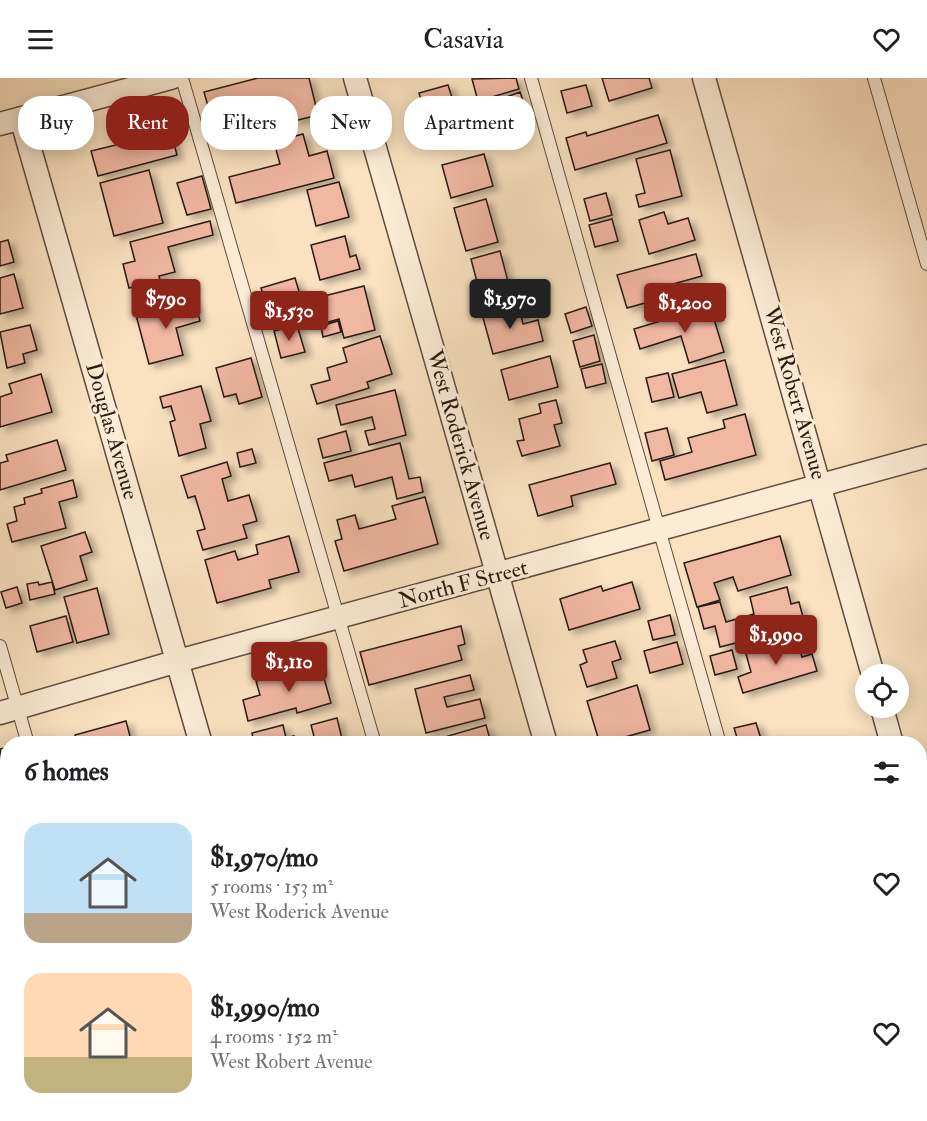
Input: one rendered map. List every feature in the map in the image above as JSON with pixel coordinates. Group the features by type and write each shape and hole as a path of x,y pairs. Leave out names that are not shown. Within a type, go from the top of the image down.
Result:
{"street":[{"path":"11,121 171,78"},
{"name":"West Roderick Avenue","path":"355,78 544,736"},
{"name":"West Robert Avenue","path":"704,78 821,484 870,664"},
{"name":"Douglas Avenue","path":"11,121 178,661 199,736"},
{"name":"North F Street","path":"9,710 178,661 927,456"},
{"path":"885,718 890,736"}],"lane":[{"path":"182,78 373,736"},
{"path":"531,78 718,736"},
{"path":"874,78 927,264"},
{"path":"0,646 9,710 24,736"}],"building":[{"path":"258,78 309,78 313,96 310,96 310,117 298,120 298,96 205,96 204,92"},
{"path":"516,78 519,89 495,96 477,96 472,79"},
{"path":"602,78 649,78 652,88 609,101"},
{"path":"448,85 451,96 420,96 419,93"},
{"path":"586,85 592,106 567,113 561,91"},
{"path":"520,92 521,96 509,96"},
{"path":"658,115 667,143 575,170 566,138 586,132 587,136"},
{"path":"303,134 309,156 327,151 334,178 236,203 229,177 280,164 276,150 298,150 298,135"},
{"path":"106,147 106,150 176,150 177,155 98,176 91,151"},
{"path":"670,150 682,196 639,207 636,195 645,193 636,159"},
{"path":"484,154 493,186 451,198 442,165"},
{"path":"149,170 163,223 114,236 100,183"},
{"path":"202,176 211,209 187,215 177,183"},
{"path":"339,182 349,217 316,226 307,190"},
{"path":"606,193 612,215 590,221 584,199"},
{"path":"486,199 498,242 466,251 454,208"},
{"path":"664,212 668,224 688,218 695,240 649,254 639,220"},
{"path":"612,219 618,241 595,247 589,225"},
{"path":"210,221 213,235 168,247 175,272 159,276 160,280 129,288 123,264 135,261 130,242"},
{"path":"345,236 350,257 356,255 360,269 320,280 311,245"},
{"path":"8,240 14,262 0,266 0,242"},
{"path":"500,251 511,293 482,301 471,259"},
{"path":"696,254 702,276 673,284 678,302 647,311 645,303 627,308 617,275"},
{"path":"14,274 23,308 0,314 0,278"},
{"path":"295,278 301,298 267,308 261,288"},
{"path":"364,286 375,330 344,338 339,319 318,325 312,299"},
{"path":"194,299 200,321 176,328 183,355 149,364 136,315"},
{"path":"518,304 523,324 538,320 543,341 493,354 482,314"},
{"path":"710,306 724,352 689,363 681,336 640,349 634,329"},
{"path":"586,307 592,326 571,333 565,314"},
{"path":"338,321 341,332 323,337 321,326"},
{"path":"30,325 37,350 23,354 25,363 7,368 0,332"},
{"path":"297,325 305,352 281,358 274,331"},
{"path":"594,335 600,361 580,367 573,341"},
{"path":"380,336 392,374 367,382 369,388 317,404 311,385 330,380 327,368 347,362 343,348"},
{"path":"550,356 558,387 509,400 501,370"},
{"path":"251,358 262,397 239,404 236,394 224,397 216,368"},
{"path":"725,360 737,405 707,413 701,392 679,398 672,374"},
{"path":"602,364 606,383 586,388 581,369"},
{"path":"668,373 674,397 652,402 646,378"},
{"path":"41,374 52,412 0,427 0,397 12,393 9,384"},
{"path":"201,386 211,421 200,424 206,448 179,456 170,422 175,420 171,406 163,408 160,397"},
{"path":"395,390 406,435 369,445 365,431 375,429 372,417 341,425 336,405"},
{"path":"556,400 562,423 554,425 560,446 522,456 517,441 524,440 519,419 541,413 539,404"},
{"path":"745,414 756,455 665,480 660,461 692,452 688,438 725,428 723,420"},
{"path":"667,428 674,455 652,461 645,433"},
{"path":"346,431 351,451 323,458 318,439"},
{"path":"57,440 66,470 0,490 0,463 8,461 6,455"},
{"path":"400,443 409,479 420,477 423,492 397,499 392,477 355,487 352,475 329,481 324,463"},
{"path":"252,449 256,463 240,467 237,453"},
{"path":"227,462 231,476 222,479 228,501 249,495 257,521 243,525 247,538 203,550 197,531 205,529 195,496 188,498 181,476"},
{"path":"610,463 616,484 571,496 573,506 538,516 529,485"},
{"path":"73,480 77,497 59,502 66,528 12,542 7,524 17,521 14,507 25,504 24,498 42,493 41,489"},
{"path":"425,497 438,544 344,571 335,541 342,539 337,520 355,515 359,529 396,519 392,506"},
{"path":"85,532 92,552 80,556 87,580 55,590 41,546"},
{"path":"289,536 299,572 269,580 271,588 217,603 205,560 235,551 238,560 258,554 256,545"},
{"path":"780,536 791,575 738,591 733,577 714,583 720,600 697,607 684,563"},
{"path":"38,582 39,585 52,582 55,594 30,600 27,584"},
{"path":"632,582 640,609 569,630 560,599 601,586 603,591"},
{"path":"17,587 22,603 6,608 1,592"},
{"path":"787,587 791,604 799,602 805,625 720,647 715,626 704,629 698,607 720,602 726,622 754,614 750,597"},
{"path":"97,588 109,634 77,643 64,597"},
{"path":"670,615 675,635 653,640 648,621"},
{"path":"66,616 73,642 37,652 30,626"},
{"path":"461,626 465,644 458,646 462,660 369,685 360,652"},
{"path":"796,638 802,657 812,654 817,671 743,693 738,677 751,672 746,654"},
{"path":"615,641 621,659 612,662 617,678 587,687 580,665 587,662 583,650"},
{"path":"677,642 683,664 650,673 644,651"},
{"path":"732,650 737,669 715,675 710,656"},
{"path":"320,664 331,703 297,713 296,708 248,721 243,700 260,695 256,681"},
{"path":"470,675 474,690 444,697 447,707 480,699 485,718 426,733 415,689"},
{"path":"637,685 650,730 629,736 598,736 587,701"},
{"path":"337,718 341,736 314,736 311,725"},
{"path":"126,721 130,736 75,736"},
{"path":"756,723 760,736 736,736 734,728"},
{"path":"283,725 286,736 253,736 252,733"},
{"path":"486,725 489,736 448,736"}]}
